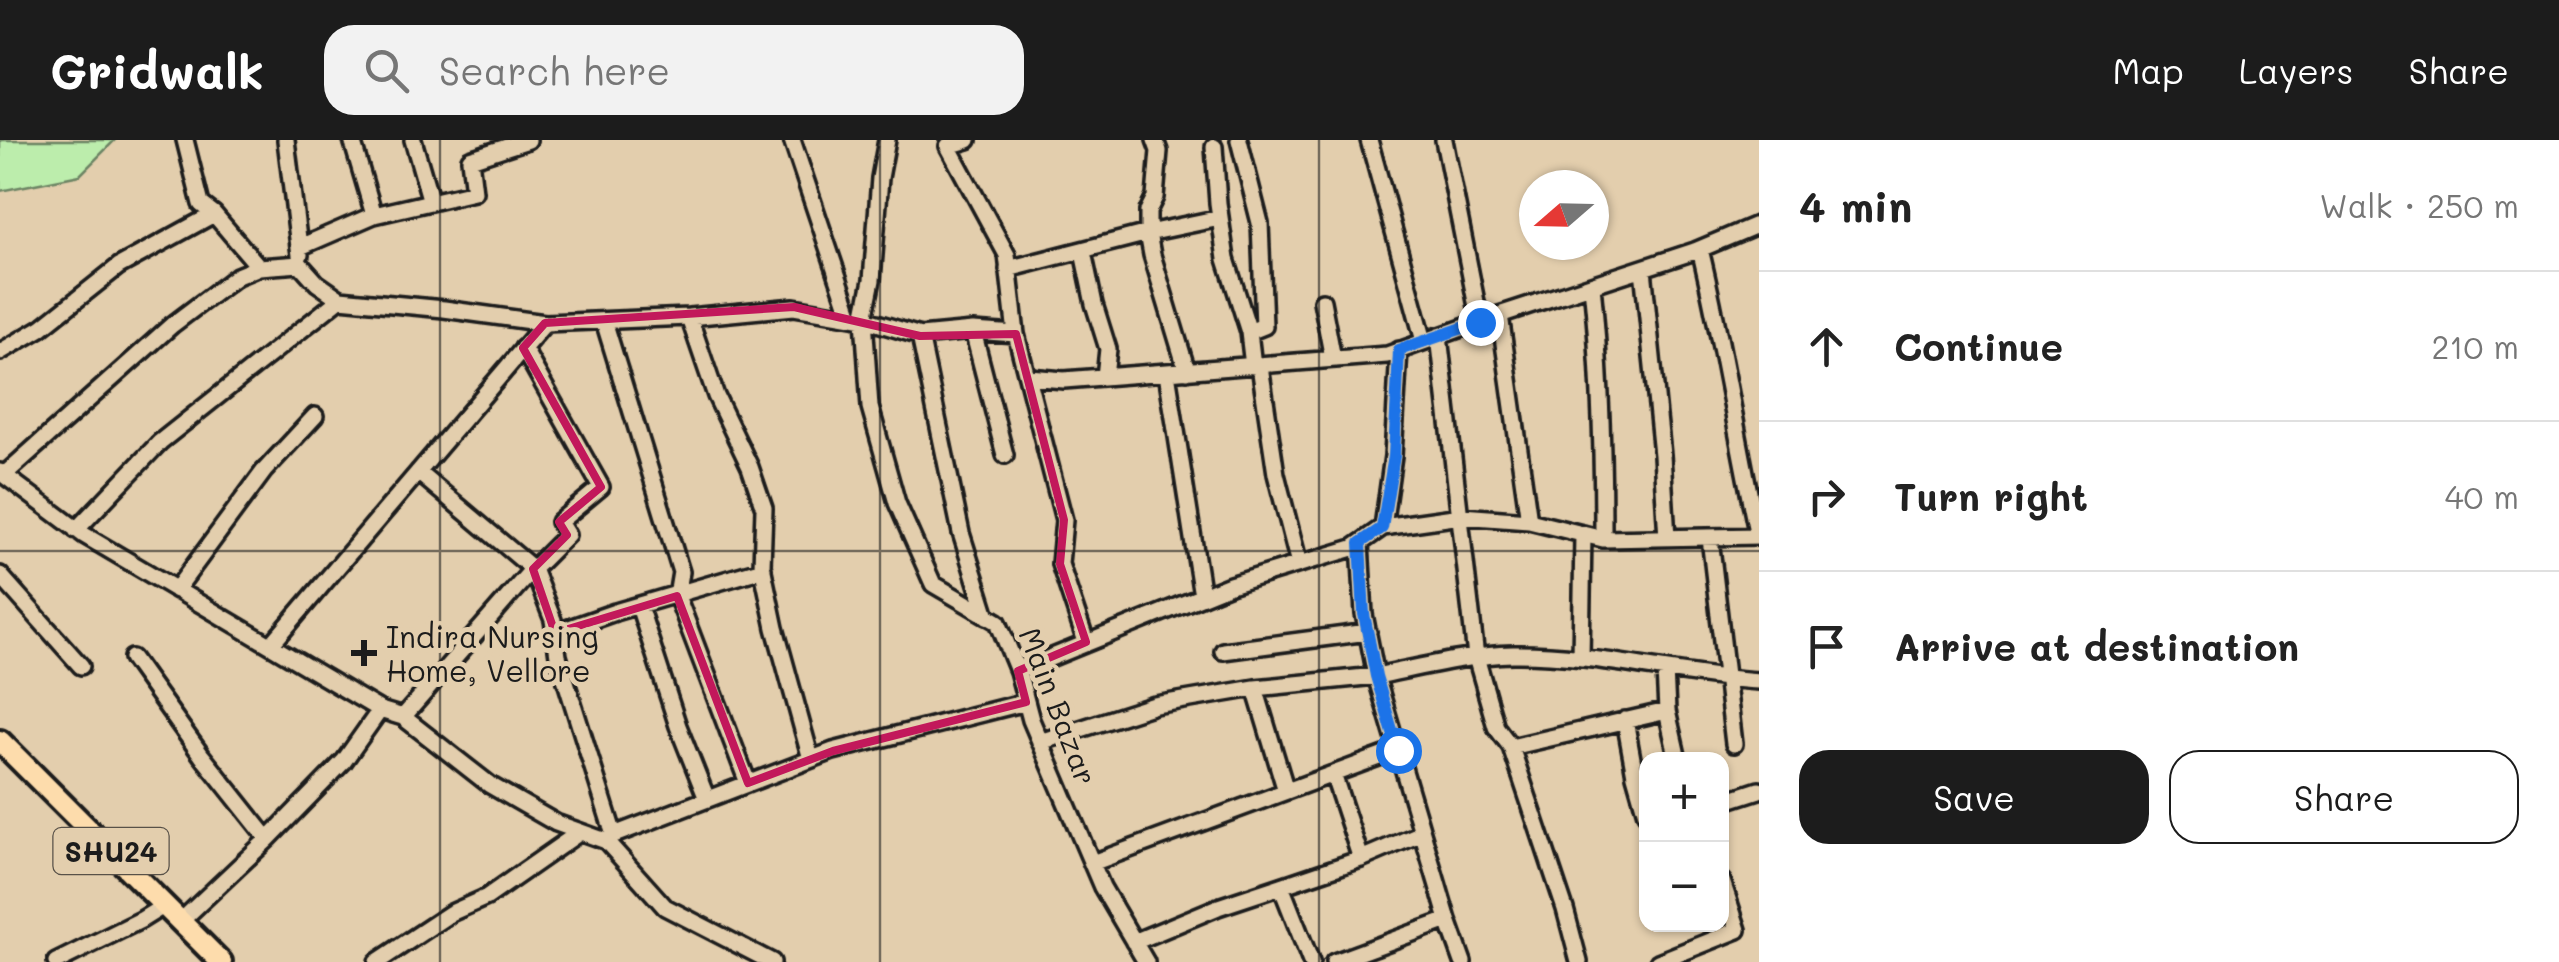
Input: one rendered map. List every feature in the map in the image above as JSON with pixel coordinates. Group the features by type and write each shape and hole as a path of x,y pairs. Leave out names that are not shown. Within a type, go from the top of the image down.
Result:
{"main road":[{"name":"SHU24","path":"0,741 221,962"}],"street":[{"path":"184,140 201,204 259,267"},
{"path":"286,140 300,256 316,283 340,298 544,324 794,307 857,317 920,336 973,331 1016,334"},
{"path":"352,140 374,215"},
{"path":"413,140 431,202"},
{"path":"528,140 470,158 474,192 374,215 300,256 238,276 172,325 2,474 76,530 380,710 403,718 490,785 556,823 580,832 610,838 833,751 1026,702"},
{"path":"792,140 857,317"},
{"name":"Main Bazar","path":"886,140 872,280 857,317 870,406 897,502 933,584 998,622 1018,670 1040,742 1102,886 1146,962"},
{"path":"968,140 948,146 1006,254 1016,334 1064,520 1060,564 1086,642"},
{"path":"1155,140 1159,151 1148,233 1188,372"},
{"path":"1239,140 1260,223 1264,326 1249,332"},
{"path":"1369,140 1432,339 1461,516 1476,657 1496,728 1511,747 1579,962"},
{"path":"1444,140 1480,322"},
{"path":"1214,147 1226,259 1249,332 1276,474 1299,564"},
{"path":"0,352 42,328 120,266 214,214"},
{"path":"1008,269 1220,218"},
{"path":"1029,377 1064,380 1386,355 1700,249 1759,224"},
{"path":"1018,670 1202,596 1353,548 1382,528 1461,516 1529,521 1603,539 1758,536 1700,249"},
{"path":"1083,252 1108,349 1105,377"},
{"path":"1643,269 1667,538"},
{"path":"1592,286 1599,350 1603,539"},
{"path":"76,530 160,442 340,298"},
{"path":"1322,301 1333,359"},
{"path":"1500,315 1529,521"},
{"path":"689,317 716,396 750,467 764,508 763,569 774,628 811,759"},
{"path":"604,321 681,572 678,596 748,784"},
{"path":"271,645 544,324"},
{"path":"973,331 1005,455"},
{"path":"920,336 961,533 987,616"},
{"path":"403,718 532,569 567,535 559,522 601,487 524,348"},
{"path":"1382,528 1394,456 1399,350"},
{"path":"1167,373 1202,596"},
{"path":"176,590 264,471 315,416"},
{"path":"418,472 532,569 553,620 558,656 610,838 665,907 772,962"},
{"path":"1580,658 1583,534"},
{"path":"1710,538 1734,744"},
{"path":"1360,543 1364,614 1376,676 1463,962"},
{"path":"555,634 763,569"},
{"path":"0,574 81,666"},
{"path":"639,606 678,726 708,799"},
{"path":"1223,651 1368,632"},
{"path":"1040,742 1155,705 1511,654 1559,655 1759,681"},
{"path":"132,658 268,839"},
{"path":"1664,670 1666,711 1676,752"},
{"path":"1255,688 1286,792"},
{"path":"181,921 344,761 380,710"},
{"path":"1511,747 1666,711"},
{"path":"1625,720 1639,783"},
{"path":"1092,863 1398,750"},
{"path":"1333,774 1361,859"},
{"path":"1729,800 1759,790"},
{"path":"377,962 450,913 487,897 580,832"},
{"path":"1134,942 1218,907 1361,859 1422,833"},
{"path":"1281,886 1311,962"},
{"path":"1658,962 1738,930 1729,902"},
{"path":"56,962 165,904"},
{"path":"1334,962 1448,920"}],"highlighted area":[{"path":"794,307 920,336 1016,334 1064,520 1060,564 1086,642 1018,671 1026,702 833,751 748,783 677,596 555,633 533,569 567,535 559,522 601,487 523,348 545,323"}],"green space":[{"path":"0,140 115,140 80,175 0,191"}],"place":[{"name":"Indira Nursing Home, Vellore","path":"364,653"}],"route":[{"path":"1398,750 1376,676 1364,614 1360,543 1382,528 1394,456 1399,350 1480,322"}]}
